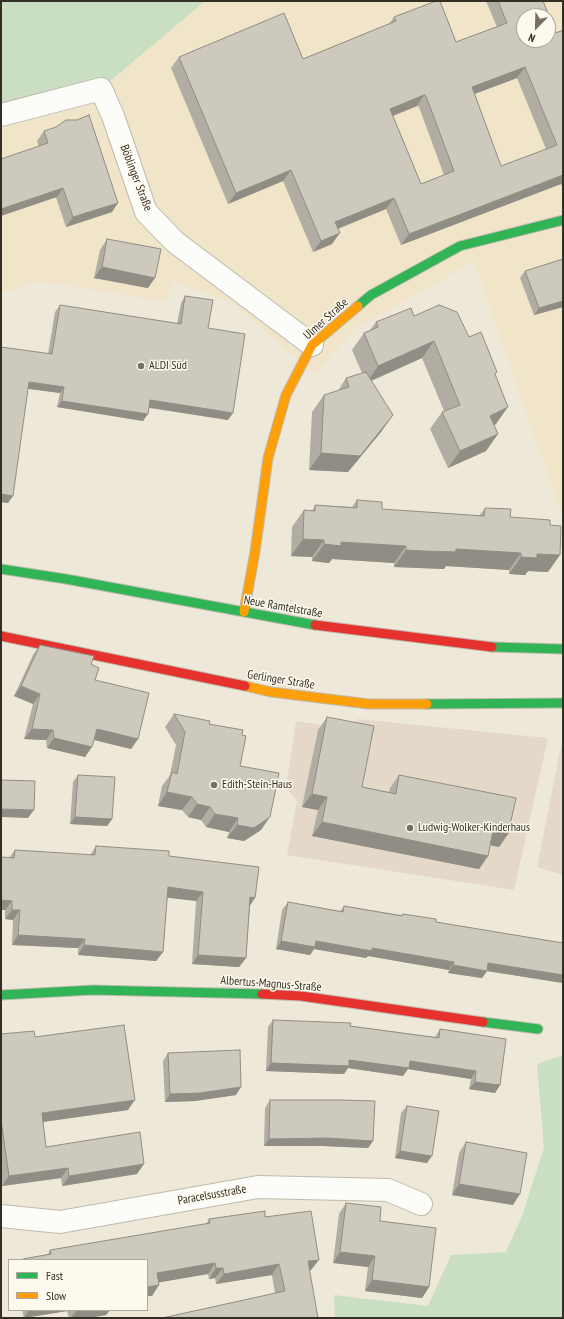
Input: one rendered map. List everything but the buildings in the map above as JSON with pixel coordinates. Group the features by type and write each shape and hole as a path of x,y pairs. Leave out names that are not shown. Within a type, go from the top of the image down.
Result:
{"street":[{"name":"Böblinger Straße","path":"1,115 101,89 113,116 146,212 175,242 312,344"},
{"name":"Ulmer Straße","path":"244,612 268,458 286,395 312,344 371,295 460,246 563,220"},
{"name":"Neue Ramtelstraße","path":"1,569 66,579 314,625 490,647 563,649"},
{"name":"Gerlinger Straße","path":"1,636 148,665 271,692 369,704 563,703"},
{"name":"Albertus-Magnus-Straße","path":"1,995 93,990 250,993 301,996 436,1017 538,1029"},
{"name":"Paracelsusstraße","path":"1,1216 60,1222 258,1187 388,1190 421,1204"}],"shaded area":[{"path":"205,1 563,1 563,518 474,261 357,328 314,373 232,302 171,281 167,302 40,281 1,293 1,114 101,89"},
{"name":"Ludwig-Wolker-Kinderhaus","path":"357,719 548,738 514,890 287,855 297,801 286,787 296,721 354,730"},
{"path":"563,736 563,875 537,867"}],"green space":[{"path":"1,1 205,1 101,89 1,105"},
{"path":"563,1055 563,1318 335,1318 334,1295 428,1306 451,1255 506,1252 522,1216 544,1148 537,1064"}],"traffic: fast":[{"path":"358,306 371,295 460,246 563,220"},
{"path":"1,569 66,579 315,625"},
{"path":"492,647 563,649"},
{"path":"427,704 563,703"},
{"path":"1,995 93,990 262,994"},
{"path":"483,1022 538,1029"}],"traffic: slow":[{"path":"244,612 255,552 268,458 286,395 312,345 358,306"},
{"path":"245,686 271,692 369,704 427,704"}],"traffic: jam":[{"path":"315,625 492,647"},
{"path":"1,636 245,686"},
{"path":"262,994 301,996 483,1022"}],"place":[{"name":"ALDI Süd","path":"141,366"},
{"name":"Edith-Stein-Haus","path":"214,785"},
{"name":"Ludwig-Wolker-Kinderhaus","path":"410,828"}]}
